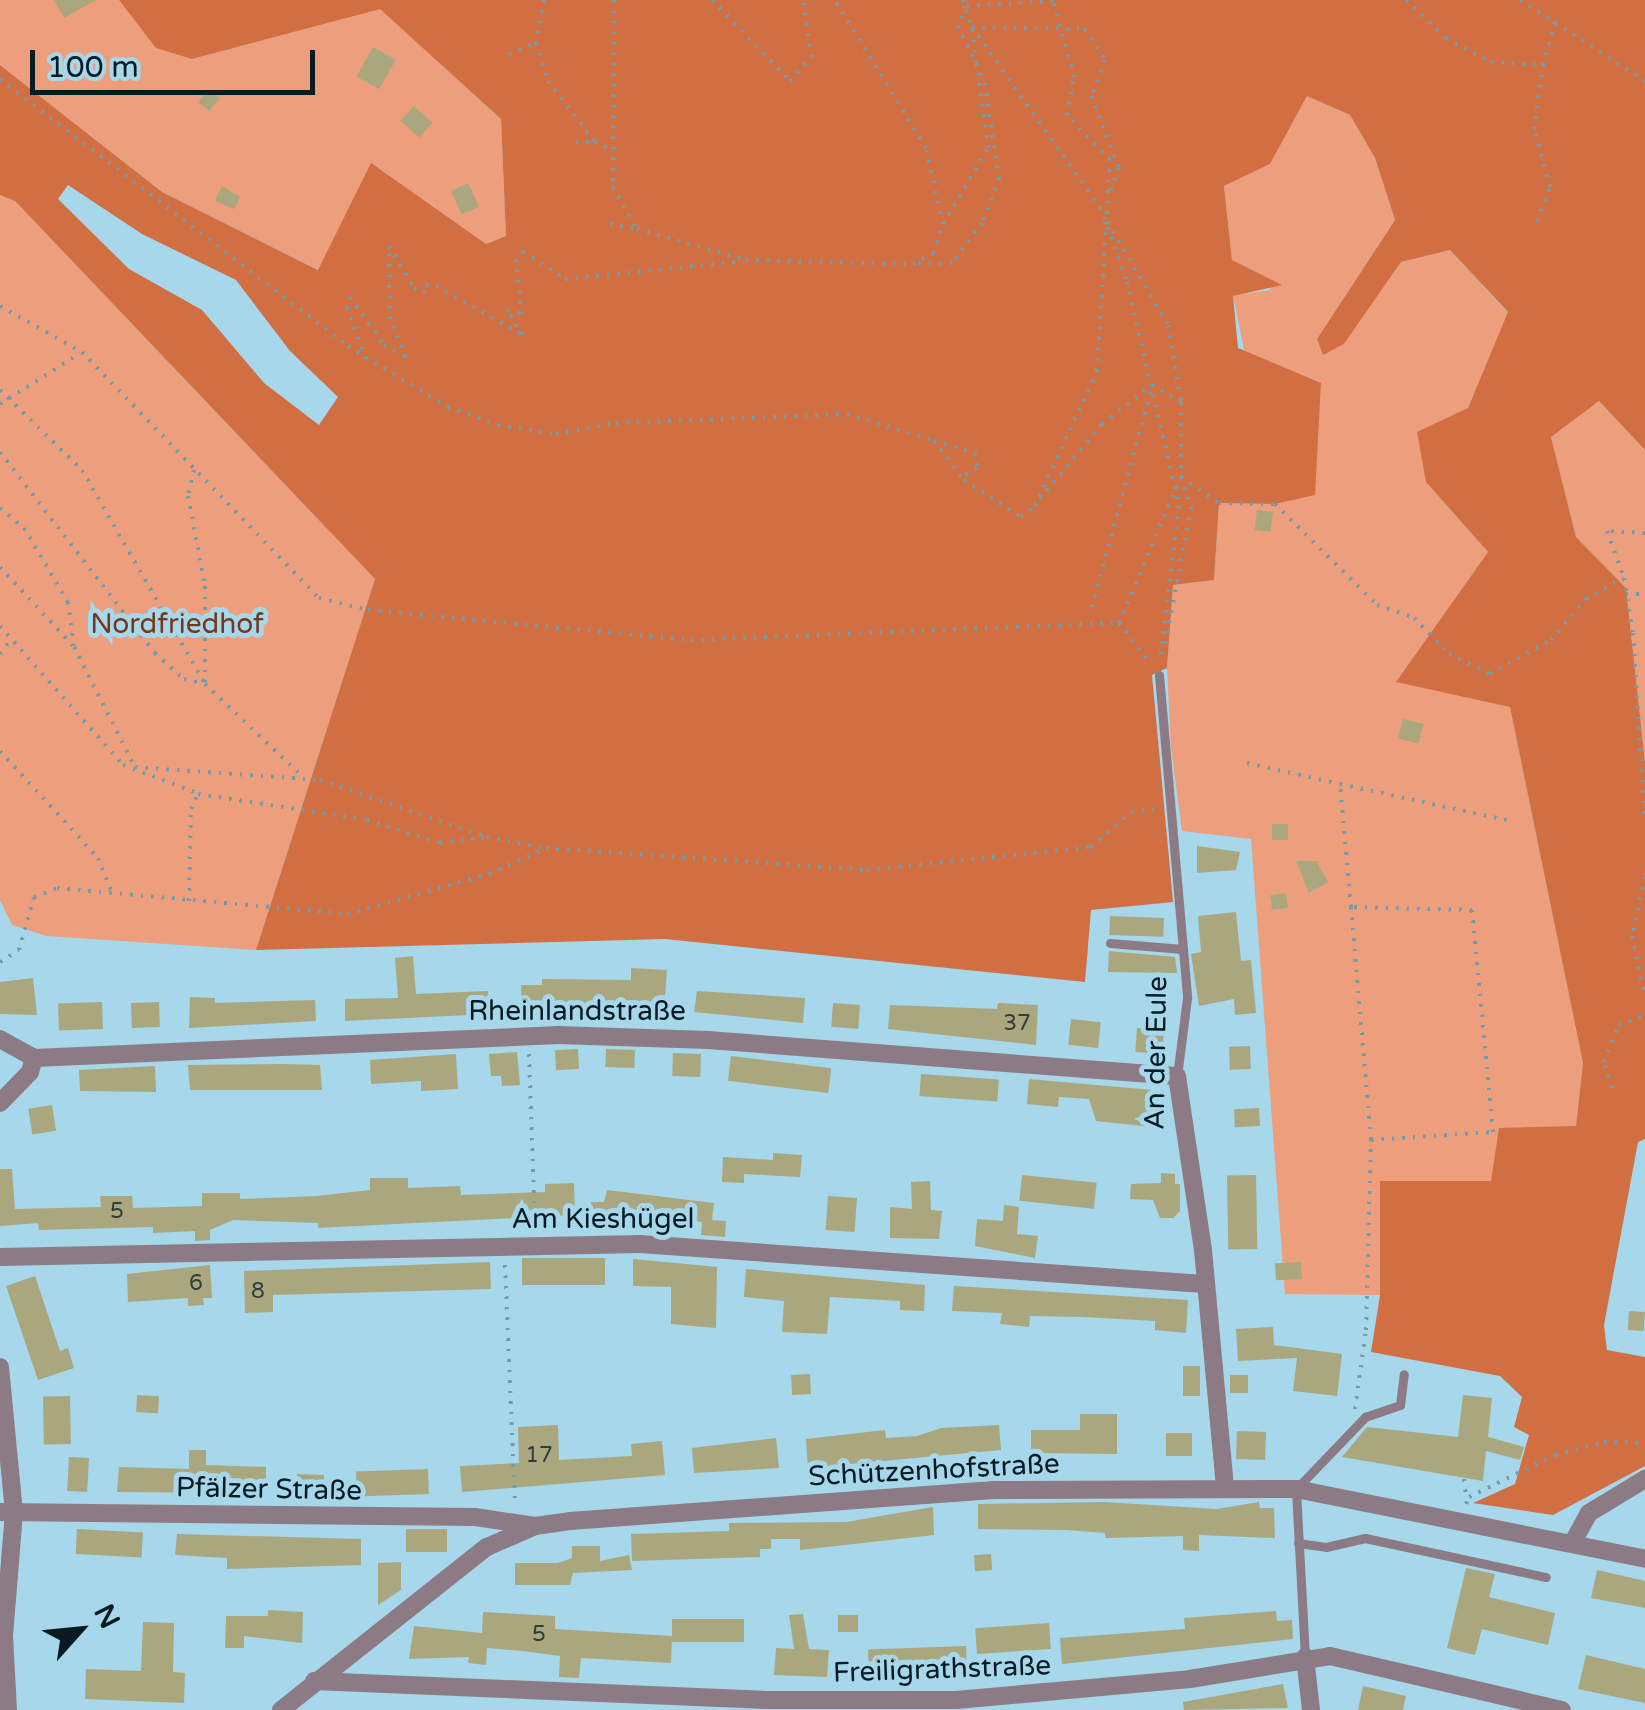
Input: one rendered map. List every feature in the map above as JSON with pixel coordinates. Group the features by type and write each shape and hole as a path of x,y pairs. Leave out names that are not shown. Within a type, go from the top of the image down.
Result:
{"street":[{"name":"Rheinlandstraße","path":"34,1058 528,1036 708,1040 1177,1076"},
{"path":"0,1039 34,1058 30,1072 0,1103"},
{"name":"An der Eule","path":"1177,1076 1225,1489"},
{"name":"Am Kieshügel","path":"0,1258 535,1244 740,1248 1204,1284"},
{"path":"0,1367 7,1512 4,1636 8,1710"},
{"path":"1574,1540 1589,1513 1645,1479"},
{"name":"Schützenhofstraße","path":"281,1710 487,1547 535,1526 941,1493 1296,1489 1464,1511 1645,1559"},
{"name":"Pfälzer Straße","path":"7,1512 475,1517 535,1526"},
{"path":"1305,1657 1311,1710"},
{"name":"Freiligrathstraße","path":"314,1681 764,1700 956,1700 1190,1679 1305,1657 1355,1658 1562,1710"}],"lane":[{"name":"An der Eule","path":"1159,675 1187,998 1177,1076"},
{"path":"1110,943 1183,949"},
{"path":"1305,1657 1296,1489 1354,1426 1380,1408 1400,1405 1404,1374"},
{"path":"1298,1543 1326,1547 1364,1538 1546,1577"}],"path":[{"path":"544,0 536,43 548,81 595,142"},
{"path":"614,0 613,186 637,229"},
{"path":"712,0 790,81 811,57 803,0"},
{"path":"834,0 926,148 943,224"},
{"path":"1406,0 1446,38 1491,62 1543,65"},
{"path":"1520,0 1645,81"},
{"path":"964,3 1053,1 1074,77 1067,115 1110,160 1102,211 1097,371 1035,506"},
{"path":"913,264 934,253 943,224 988,148 972,27 964,3"},
{"path":"366,359 347,308 350,297 384,345 406,357 390,318 390,246 414,288 424,294 426,286 436,286 523,335 507,310 522,314 516,262 523,251 566,279 746,260 952,263 982,223 998,178 977,66 958,26 964,3"},
{"path":"1537,220 1550,187 1534,129 1543,65 1555,22"},
{"path":"972,27 1085,28 1104,60 1091,96 1120,168 1102,211 1152,385 1176,490 1158,674 1119,623"},
{"path":"972,27 1102,211 1168,325 1182,402 1181,478 1191,507 1159,675"},
{"path":"509,54 536,43"},
{"path":"0,79 366,359 448,406 498,425 556,434 616,422 847,414 975,453 977,468 961,476"},
{"path":"576,142 595,142 611,149"},
{"path":"610,224 746,260"},
{"path":"0,306 82,352 319,598 368,610 691,640 1119,623"},
{"path":"0,404 82,352"},
{"path":"1152,385 1182,402"},
{"path":"934,441 961,476 1020,516 1035,506 1102,424 1152,385"},
{"path":"1092,606 1152,385"},
{"path":"0,390 56,439 105,503 205,684 303,777 487,837 546,848 867,870 1091,847 1131,812 1170,807"},
{"path":"0,452 155,653 184,680 205,684"},
{"path":"194,470 188,496 205,586 205,684"},
{"path":"1119,623 1181,478"},
{"path":"1181,478 1218,503 1275,504 1378,605 1414,618 1450,654 1490,674 1550,640 1586,599 1624,578"},
{"path":"0,508 24,528 68,602 74,648"},
{"path":"1645,533 1607,531 1624,578 1645,822"},
{"path":"0,567 74,648 135,767 198,794 367,820 440,843 487,837"},
{"path":"1626,594 1645,594"},
{"path":"0,626 123,764 294,782 303,777"},
{"path":"0,654 12,639"},
{"path":"0,750 98,858 113,895"},
{"path":"1247,763 1507,820"},
{"path":"1340,784 1371,1140 1366,1330 1354,1426"},
{"path":"189,900 190,809 198,794"},
{"path":"0,962 19,950 26,910 45,891 347,914 488,874 546,848"},
{"path":"1645,877 1632,936 1645,996"},
{"path":"1351,907 1472,910 1493,1132 1371,1140"},
{"path":"1612,1088 1604,1062 1619,1025 1645,1015"},
{"path":"528,1036 535,1244"},
{"path":"504,1246 514,1493"},
{"path":"1464,1511 1468,1497 1555,1455 1604,1442 1645,1443"},
{"path":"1464,1479 1464,1511"}],"green space":[{"path":"0,0 119,0 192,59 380,8 501,119 506,236 486,244 371,164 319,270 162,192 0,65"},
{"path":"1307,96 1350,115 1375,158 1395,220 1317,339 1323,354 1344,344 1401,262 1450,250 1508,313 1468,408 1426,482 1488,552 1397,682 1510,706 1583,1063 1576,1127 1492,1181 1380,1181 1380,1295 1285,1294 1251,839 1182,831 1171,748 1167,668 1173,585 1214,580 1219,503 1275,504 1233,295 1272,290 1232,260 1224,186 1270,164"},
{"name":"Nordfriedhof","path":"0,195 15,201 375,579 256,950 47,936 12,925 0,900"},
{"path":"1599,401 1645,450 1645,762 1626,588 1576,537 1551,437"}],"shaded area":[{"path":"119,0 1645,0 1645,450 1599,401 1551,437 1576,537 1626,588 1645,762 1645,1139 1638,1142 1604,1325 1607,1350 1645,1357 1645,1466 1553,1515 1473,1503 1515,1484 1529,1435 1514,1427 1522,1397 1500,1376 1371,1352 1380,1295 1380,1181 1491,1181 1499,1128 1576,1126 1583,1063 1510,707 1396,682 1488,552 1426,482 1417,432 1468,408 1508,312 1450,250 1401,262 1344,344 1323,355 1317,339 1395,220 1375,158 1350,115 1307,96 1270,164 1224,186 1232,260 1282,285 1233,296 1238,348 1321,383 1315,495 1275,504 1219,503 1214,580 1173,585 1167,668 1152,675 1173,902 1091,910 1085,982 665,939 256,950 375,579 15,201 0,195 0,65 162,192 318,270 371,163 486,244 506,236 501,119 380,9 192,59 156,48","holes":["68,185 142,234 236,280 290,351 338,397 319,425 264,383 202,310 129,269 58,199"]}],"building":[{"path":"54,0 96,0 64,18"},
{"path":"373,47 396,60 379,89 357,77"},
{"path":"209,89 220,98 209,111 198,102"},
{"path":"414,106 433,123 419,138 401,121"},
{"path":"468,183 479,207 462,215 451,191"},
{"path":"222,186 240,197 234,209 215,201"},
{"path":"1257,510 1273,512 1270,532 1255,530"},
{"path":"1403,719 1423,724 1419,743 1398,738"},
{"path":"1272,824 1288,824 1288,840 1272,840"},
{"path":"1197,846 1240,852 1236,870 1197,873"},
{"path":"1296,861 1316,861 1328,882 1309,893"},
{"path":"1286,893 1288,908 1272,910 1270,895"},
{"path":"1236,912 1241,961 1251,960 1256,1013 1235,1015 1234,999 1199,1006 1191,954 1201,952 1198,916"},
{"path":"1110,916 1164,918 1163,937 1109,935"},
{"path":"1109,951 1175,957 1177,973 1108,972"},
{"path":"413,956 416,994 488,991 490,1014 345,1021 345,999 398,998 395,958"},
{"path":"631,968 667,970 664,1011 522,1012 521,985 542,985 542,979 631,980"},
{"path":"33,978 37,1015 0,1014 0,982"},
{"path":"697,991 805,998 803,1023 694,1012"},
{"path":"190,997 215,998 215,1003 315,1000 316,1021 189,1028"},
{"path":"102,1002 103,1029 59,1031 58,1004"},
{"path":"159,1002 160,1027 132,1028 131,1003"},
{"path":"833,1003 860,1005 858,1029 831,1027"},
{"path":"998,1003 1038,1005 1036,1045 888,1029 890,1005 997,1009"},
{"path":"1071,1019 1101,1022 1098,1048 1068,1045"},
{"path":"1137,1028 1164,1030 1162,1054 1135,1052"},
{"path":"1250,1046 1251,1069 1230,1070 1229,1047"},
{"path":"578,1049 579,1069 556,1070 555,1050"},
{"path":"606,1049 635,1050 634,1068 605,1067"},
{"path":"517,1052 520,1085 502,1086 501,1076 491,1076 489,1054"},
{"path":"673,1053 701,1054 700,1077 672,1076"},
{"path":"456,1054 458,1089 421,1091 421,1081 371,1084 370,1060"},
{"path":"731,1056 831,1068 828,1093 728,1081"},
{"path":"188,1065 320,1065 322,1090 190,1090"},
{"path":"155,1066 156,1092 80,1091 79,1070"},
{"path":"921,1074 999,1079 997,1101 919,1096"},
{"path":"1029,1079 1164,1091 1161,1128 1096,1121 1089,1099 1059,1097 1058,1107 1027,1104"},
{"path":"52,1105 56,1131 32,1134 28,1109"},
{"path":"1259,1108 1260,1126 1235,1127 1234,1109"},
{"path":"773,1153 802,1155 800,1177 744,1174 744,1183 722,1182 723,1157 773,1160"},
{"path":"0,1169 12,1169 15,1209 101,1207 100,1196 132,1196 133,1208 202,1206 202,1193 240,1193 240,1199 317,1196 370,1190 370,1178 408,1178 408,1188 460,1186 461,1195 545,1192 545,1184 574,1183 575,1215 318,1228 318,1223 233,1220 210,1230 210,1240 195,1241 195,1231 153,1233 153,1227 39,1230 38,1223 0,1226"},
{"path":"1161,1173 1175,1174 1175,1184 1180,1184 1180,1211 1173,1218 1160,1218 1153,1200 1130,1199 1131,1184 1161,1183"},
{"path":"1022,1175 1097,1183 1094,1209 1019,1201"},
{"path":"1256,1175 1257,1249 1228,1249 1227,1176"},
{"path":"930,1181 931,1210 942,1211 939,1239 890,1238 890,1207 912,1209 911,1182"},
{"path":"607,1190 714,1203 712,1220 726,1221 725,1237 701,1235 702,1222 662,1217 591,1220 591,1202 604,1202"},
{"path":"828,1196 857,1198 855,1232 826,1230"},
{"path":"1004,1205 1019,1207 1017,1234 1038,1236 1035,1258 975,1246 977,1219 1003,1221"},
{"path":"522,1258 605,1258 605,1285 522,1285"},
{"path":"633,1259 717,1267 716,1328 671,1324 671,1287 633,1286"},
{"path":"490,1262 491,1289 273,1295 273,1312 245,1313 244,1271"},
{"path":"1301,1262 1302,1279 1276,1280 1275,1263"},
{"path":"210,1265 212,1298 203,1298 204,1305 188,1306 188,1298 128,1302 127,1274"},
{"path":"746,1269 925,1285 924,1311 900,1310 900,1301 830,1297 827,1334 782,1332 784,1301 744,1297"},
{"path":"35,1276 60,1351 68,1348 74,1368 38,1380 6,1286"},
{"path":"954,1286 1188,1300 1186,1333 1155,1330 1155,1321 1083,1317 1030,1316 1029,1327 1000,1324 1002,1313 952,1311"},
{"path":"1629,1311 1645,1312 1644,1331 1628,1330"},
{"path":"1273,1327 1274,1345 1342,1354 1337,1396 1293,1391 1297,1358 1238,1361 1236,1329"},
{"path":"1183,1366 1200,1366 1200,1396 1183,1396"},
{"path":"810,1374 811,1394 792,1395 791,1375"},
{"path":"1230,1375 1248,1375 1248,1393 1230,1393"},
{"path":"137,1395 159,1396 158,1413 136,1412"},
{"path":"1463,1395 1492,1398 1488,1437 1524,1447 1520,1460 1486,1451 1483,1481 1342,1457 1367,1427 1458,1437"},
{"path":"43,1396 70,1396 71,1444 44,1444"},
{"path":"1080,1414 1117,1414 1117,1454 1031,1453 1031,1430 1080,1430"},
{"path":"558,1425 559,1460 632,1456 631,1444 662,1441 665,1475 462,1492 460,1466 519,1463 518,1427"},
{"path":"999,1425 1001,1450 808,1468 806,1439 885,1430 886,1438 917,1436 941,1428"},
{"path":"1237,1431 1266,1432 1265,1460 1236,1459"},
{"path":"1166,1433 1192,1433 1192,1456 1166,1456"},
{"path":"776,1438 779,1468 694,1473 692,1448"},
{"path":"189,1450 206,1450 206,1465 266,1467 266,1493 117,1492 119,1467 189,1469"},
{"path":"69,1457 89,1458 87,1492 67,1491"},
{"path":"428,1469 429,1494 357,1496 356,1472"},
{"path":"297,1474 324,1475 323,1500 296,1499"},
{"path":"1104,1502 1217,1509 1259,1502 1260,1508 1274,1508 1275,1538 1199,1535 1199,1551 1183,1550 1183,1536 1106,1538 1105,1533 1067,1530 978,1529 978,1504"},
{"path":"933,1507 934,1535 800,1550 800,1539 771,1539 771,1549 760,1549 760,1557 632,1561 631,1534 729,1531 729,1523 846,1522"},
{"path":"77,1529 143,1532 142,1557 76,1554"},
{"path":"406,1529 447,1529 447,1552 406,1552"},
{"path":"177,1534 361,1539 361,1565 227,1569 227,1558 175,1555"},
{"path":"572,1546 600,1546 600,1561 629,1555 632,1570 573,1573 570,1585 515,1585 515,1563 558,1563 572,1558"},
{"path":"991,1554 992,1570 975,1571 974,1555"},
{"path":"401,1562 401,1590 378,1605 378,1563"},
{"path":"1466,1568 1495,1574 1489,1597 1555,1613 1548,1645 1482,1629 1475,1655 1447,1648"},
{"path":"1597,1570 1645,1581 1645,1608 1591,1598"},
{"path":"268,1610 303,1612 302,1643 244,1636 244,1648 225,1648 226,1616 268,1616"},
{"path":"1276,1611 1277,1621 1292,1620 1293,1639 1062,1664 1060,1638 1185,1629 1184,1618"},
{"path":"483,1612 555,1616 555,1629 672,1636 671,1663 581,1658 579,1678 559,1677 560,1656 523,1651 487,1648 486,1665 468,1663 469,1657 409,1659 414,1626 482,1633"},
{"path":"803,1614 809,1649 829,1650 827,1677 774,1675 776,1648 794,1649 789,1615"},
{"path":"838,1615 858,1615 858,1632 838,1632"},
{"path":"672,1619 744,1619 744,1642 672,1642"},
{"path":"143,1622 174,1623 173,1672 185,1673 184,1703 85,1699 86,1669 141,1671"},
{"path":"1049,1623 1051,1649 977,1654 975,1628"},
{"path":"966,1646 967,1673 869,1676 868,1649"},
{"path":"1586,1655 1645,1669 1645,1703 1578,1689"},
{"path":"1283,1684 1288,1708 1184,1710 1183,1702"},
{"path":"1363,1686 1406,1696 1403,1710 1358,1710"}]}
